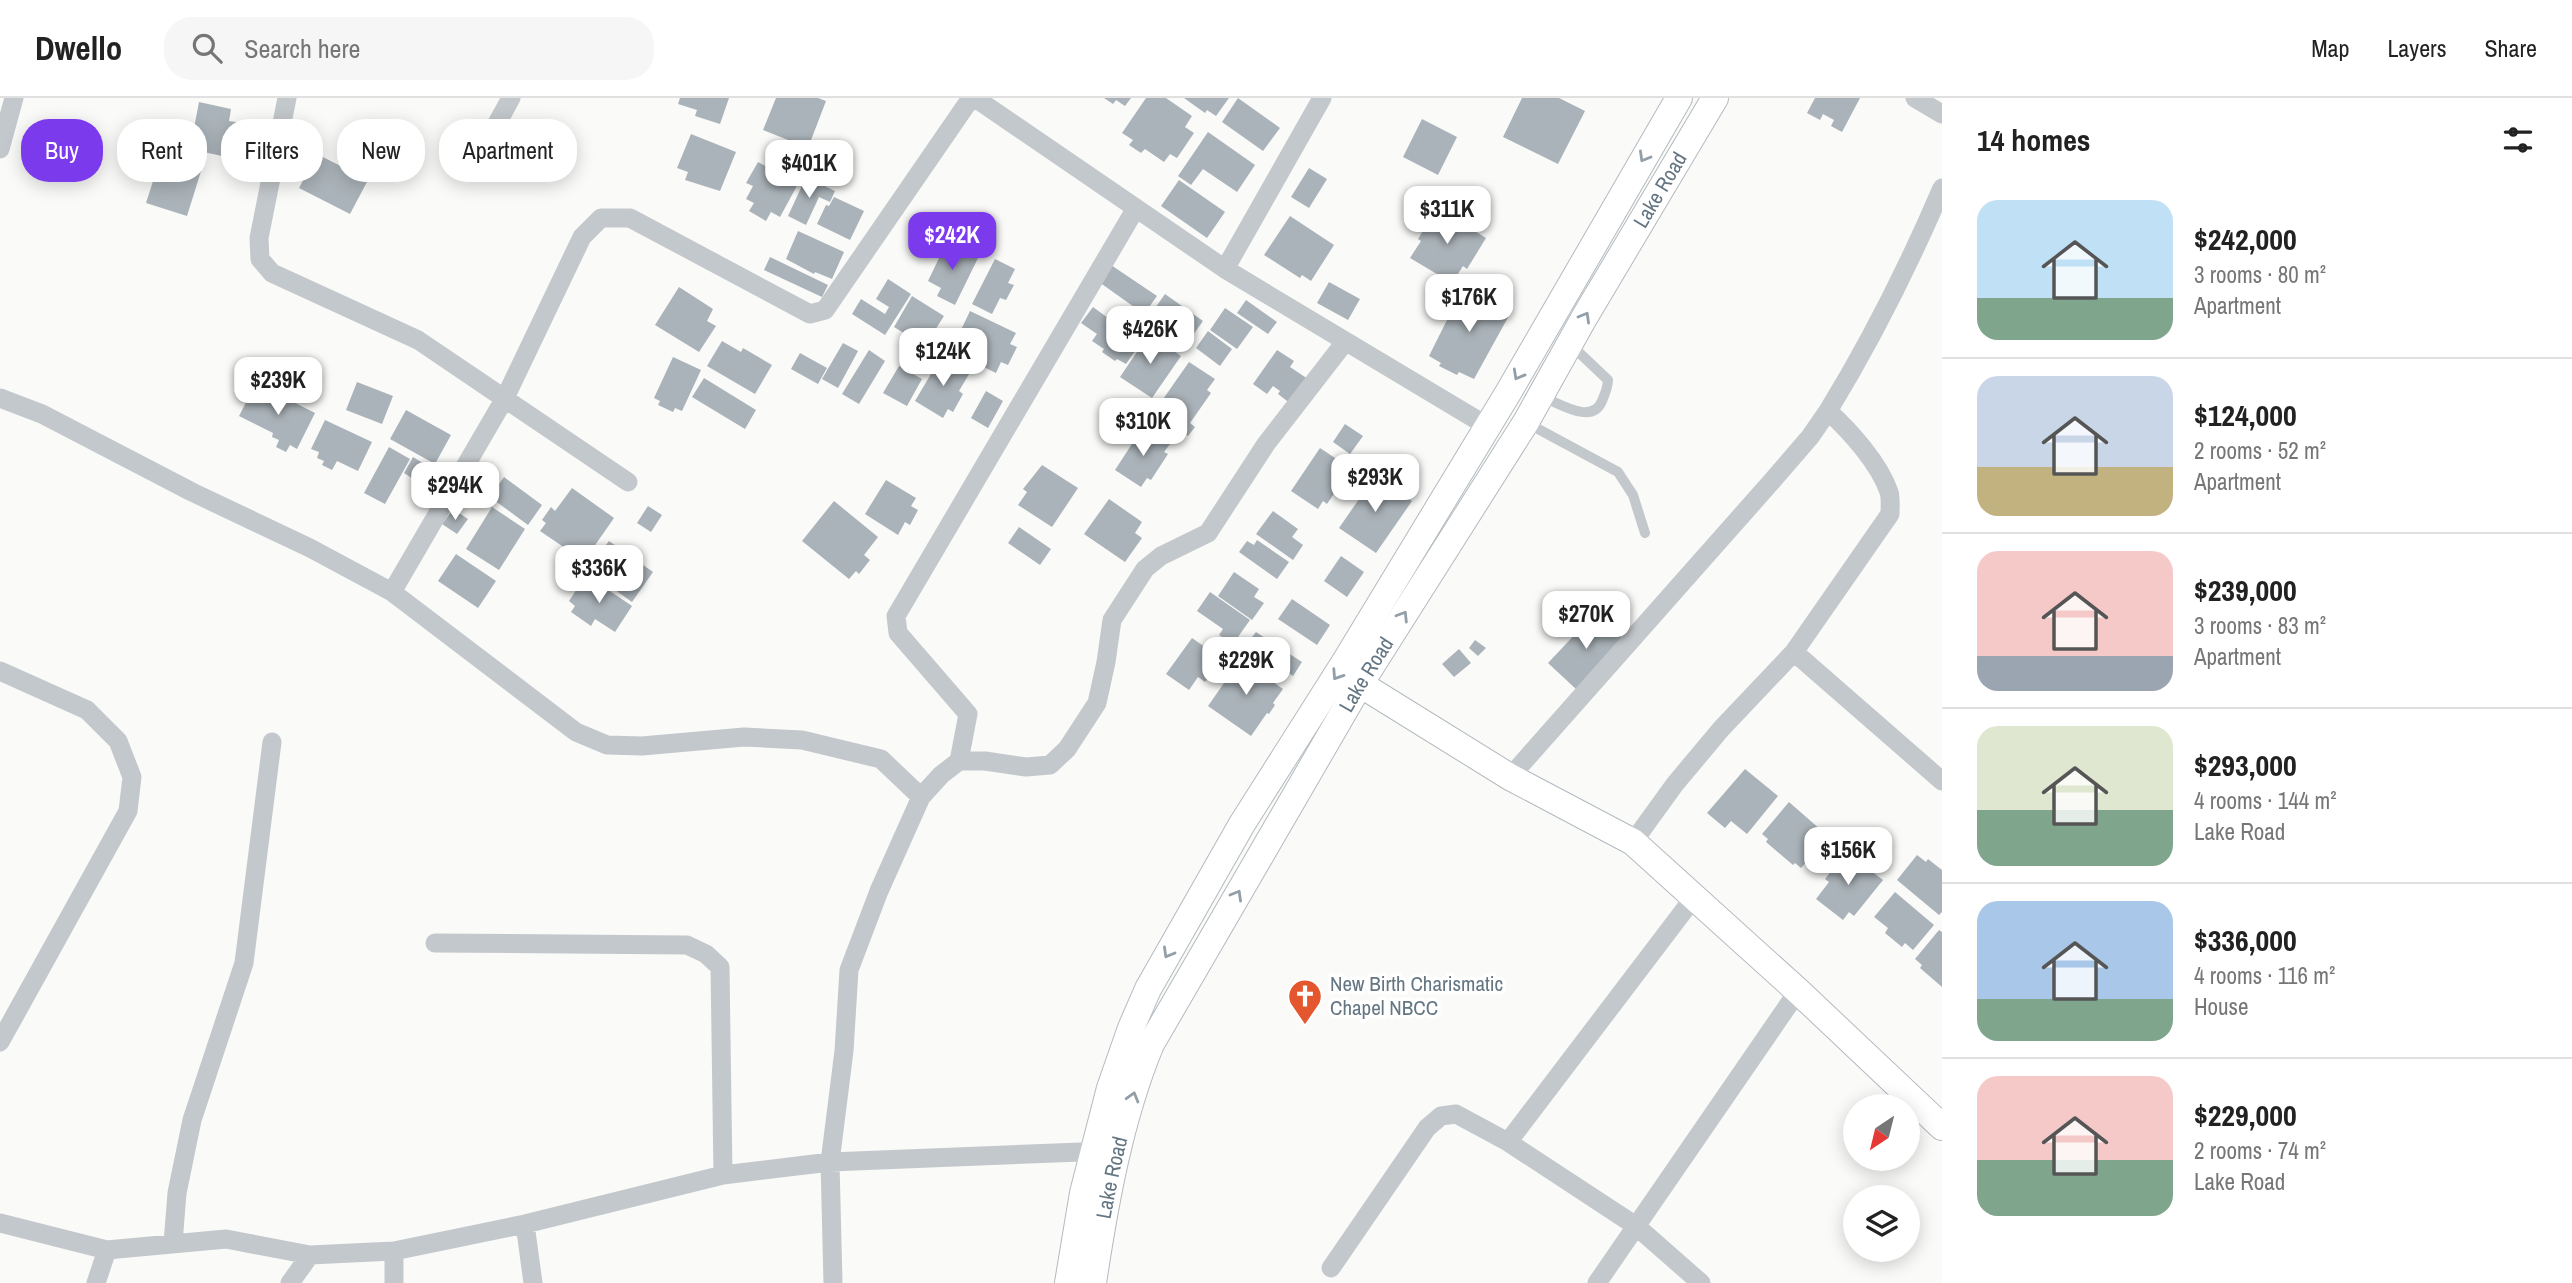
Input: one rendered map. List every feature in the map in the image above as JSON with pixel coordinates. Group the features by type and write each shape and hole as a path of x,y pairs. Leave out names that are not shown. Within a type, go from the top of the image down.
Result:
{"main road":[{"name":"Lake Road","path":"1093,1283 1107,1151 1110,1088 1148,989 1242,824 1346,660 1487,426 1679,98"},
{"name":"Lake Road","path":"1068,1283 1083,1193 1107,1151 1151,1044 1360,684 1526,422 1715,98"},
{"path":"1360,684 1510,777 1633,842 1798,990 1942,1127"}],"street":[{"path":"0,149 14,98"},
{"path":"287,98 259,238 260,259 272,273 418,340 628,482"},
{"path":"499,119 510,98"},
{"path":"391,592 505,398 582,237 601,218 630,218 810,314 825,310 973,98 1225,269 1487,426"},
{"path":"1225,269 1322,98"},
{"path":"1915,98 1942,114"},
{"path":"1510,777 1612,665 1810,437 1870,342 1884,309 1907,268 1942,188"},
{"path":"960,761 968,714 898,633 896,616 1136,208"},
{"path":"834,1283 830,1162 845,1051 849,970 878,891 921,797 941,775 960,761 985,761 1026,767 1050,765 1067,749 1097,703 1107,662 1112,620 1145,569 1161,556 1208,533 1266,444 1345,342"},
{"path":"0,398 42,414 192,492 310,548 391,592 576,732 607,745 642,746 744,737 802,740 881,759 921,797"},
{"path":"1633,842 1675,784 1794,652 1890,514 1889,493 1863,448 1828,411"},
{"path":"1794,652 1942,781"},
{"path":"0,671 87,710 118,741 132,777 128,811 0,1042"},
{"path":"173,1244 177,1193 192,1119 244,963 272,743"},
{"path":"1508,1142 1695,896"},
{"path":"435,943 687,945 706,954 720,967 723,1175"},
{"path":"1597,1283 1798,990"},
{"path":"1331,1268 1427,1128 1441,1116 1456,1114 1508,1142 1636,1226 1701,1283"},
{"path":"0,1223 107,1250 226,1239 310,1255 394,1251 525,1224 723,1175 830,1162 1107,1151"},
{"path":"525,1224 533,1283"},
{"path":"96,1283 107,1250"},
{"path":"394,1251 394,1283"},
{"path":"290,1283 310,1255"}],"lane":[{"path":"1540,396 1584,413 1593,412 1599,407 1609,384 1608,380 1570,344"},
{"path":"1526,422 1618,472 1633,495 1645,533"}],"building":[{"path":"680,98 729,98 720,124 695,116 697,110 678,104"},
{"path":"776,98 818,98 826,101 808,148 763,130"},
{"path":"1104,98 1131,98 1125,106 1116,100 1113,104"},
{"path":"1146,98 1166,98 1192,116 1185,127 1194,133 1177,158 1170,154 1164,162 1145,149 1141,153 1129,145 1133,140 1122,133"},
{"path":"1184,98 1229,98 1216,116 1207,110 1205,113"},
{"path":"1238,98 1280,128 1263,151 1222,122"},
{"path":"1522,98 1559,98 1585,111 1558,164 1503,137"},
{"path":"1815,98 1860,98 1842,132 1831,126 1834,120 1823,114 1820,120 1807,113"},
{"path":"199,102 231,109 229,119 221,119 221,156 207,153 207,119 196,119"},
{"path":"1422,119 1457,137 1438,175 1403,157"},
{"path":"1208,132 1255,165 1237,192 1203,169 1191,185 1178,176"},
{"path":"691,134 736,152 720,191 685,180 688,172 677,168"},
{"path":"323,157 337,164 337,182 367,182 350,214 299,188 302,182 323,182"},
{"path":"758,162 798,184 780,217 771,212 766,221 749,211 754,203 746,199 753,186 746,183"},
{"path":"1309,168 1327,179 1309,208 1291,197"},
{"path":"806,177 835,191 830,202 819,197 806,225 788,216"},
{"path":"1179,180 1225,212 1207,238 1161,206"},
{"path":"153,182 198,182 187,216 146,203"},
{"path":"834,197 864,211 850,240 817,224 826,205 829,206"},
{"path":"1437,208 1486,238 1467,269 1463,266 1452,283 1410,258"},
{"path":"1290,216 1334,245 1311,281 1302,275 1300,278 1264,255"},
{"path":"798,231 844,252 832,279 815,272 814,274 786,259"},
{"path":"943,240 978,258 955,305 937,296 941,288 928,281 942,252 938,250"},
{"path":"770,257 828,285 822,297 764,270"},
{"path":"995,259 1015,269 1008,283 1014,285 1006,300 1000,298 992,314 972,304"},
{"path":"1111,265 1157,296 1144,314 1099,282"},
{"path":"888,279 911,294 885,335 852,314 861,299 885,314 889,307 876,299"},
{"path":"1329,282 1360,299 1348,320 1317,303"},
{"path":"679,287 713,309 707,321 716,326 699,352 655,325"},
{"path":"1463,288 1511,312 1474,379 1459,372 1457,375 1439,366 1441,363 1429,356"},
{"path":"1165,294 1203,321 1186,345 1148,318"},
{"path":"912,296 944,316 925,346 894,327"},
{"path":"1246,300 1277,322 1268,334 1237,313"},
{"path":"1093,307 1108,318 1111,313 1145,337 1126,364 1117,359 1115,361 1102,352 1104,349 1092,341 1097,334 1081,323"},
{"path":"1225,308 1253,327 1237,349 1210,330"},
{"path":"970,311 1016,333 1010,344 1017,347 1008,365 1001,362 996,373 951,351"},
{"path":"1208,331 1232,349 1220,366 1196,348"},
{"path":"1149,334 1181,356 1152,398 1120,377"},
{"path":"722,341 741,352 743,348 772,365 755,394 707,366"},
{"path":"843,343 858,351 838,388 822,379"},
{"path":"869,350 885,361 859,404 842,394"},
{"path":"1277,350 1294,361 1290,367 1308,379 1291,404 1278,394 1280,391 1273,386 1267,394 1253,384"},
{"path":"800,353 827,368 818,384 791,369"},
{"path":"673,357 701,370 682,411 675,408 673,412 658,405 660,401 654,398"},
{"path":"941,357 969,374 959,391 963,394 953,412 948,409 943,418 915,401"},
{"path":"1189,362 1215,379 1207,390 1211,393 1190,423 1195,427 1188,436 1154,412"},
{"path":"899,366 922,379 907,406 883,393"},
{"path":"704,378 756,410 745,429 692,397"},
{"path":"357,382 393,396 382,424 346,410"},
{"path":"256,383 315,413 297,449 290,445 286,452 276,447 279,440 272,437 273,433 239,416"},
{"path":"986,391 1003,401 988,428 971,418"},
{"path":"406,410 451,435 435,464 390,439"},
{"path":"325,420 372,442 358,471 337,461 332,470 322,465 324,461 317,458 319,452 311,449"},
{"path":"1345,424 1363,436 1350,454 1333,442"},
{"path":"1143,427 1170,444 1164,452 1168,454 1151,480 1147,478 1141,487 1115,470"},
{"path":"389,447 410,459 385,504 364,493"},
{"path":"1320,448 1347,466 1344,470 1348,473 1327,504 1323,501 1318,509 1291,491"},
{"path":"413,457 431,468 421,484 404,473"},
{"path":"1042,465 1078,488 1052,527 1018,505 1027,492 1023,489"},
{"path":"1375,476 1412,501 1376,553 1339,528"},
{"path":"504,477 542,505 528,525 490,497"},
{"path":"886,480 916,498 911,506 918,510 910,525 905,522 898,535 865,514"},
{"path":"572,488 614,518 584,561 540,531 546,523 542,520 551,507 555,511"},
{"path":"1109,499 1142,522 1135,533 1142,538 1125,562 1084,534"},
{"path":"834,501 878,537 864,555 870,560 859,574 856,571 849,579 802,541"},
{"path":"648,506 662,515 651,532 637,523"},
{"path":"492,507 525,529 499,570 466,549"},
{"path":"453,509 468,519 457,534 442,524"},
{"path":"1273,511 1298,529 1292,537 1303,545 1293,560 1256,534"},
{"path":"1019,527 1051,549 1040,565 1008,543"},
{"path":"1257,540 1289,562 1277,579 1239,552 1247,541 1254,545"},
{"path":"609,541 653,572 632,602 587,570"},
{"path":"456,554 496,581 478,608 438,581"},
{"path":"1341,556 1364,572 1347,597 1324,581"},
{"path":"1234,572 1259,589 1254,597 1264,603 1252,620 1218,596"},
{"path":"586,575 632,606 615,632 595,619 591,626 571,612 575,606 569,601"},
{"path":"1210,592 1250,620 1233,644 1219,635 1223,629 1197,611"},
{"path":"1292,599 1330,625 1317,645 1278,619"},
{"path":"1596,612 1624,639 1577,690 1548,663"},
{"path":"1256,632 1302,662 1293,676 1281,668 1277,673 1248,654 1257,641 1252,637"},
{"path":"1192,638 1215,654 1206,666 1214,671 1205,682 1198,677 1189,690 1166,674"},
{"path":"1475,640 1486,648 1478,656 1469,648"},
{"path":"1459,649 1471,663 1454,677 1442,664"},
{"path":"1241,659 1283,689 1269,714 1267,713 1251,736 1208,706 1229,671 1231,673"},
{"path":"1745,769 1778,796 1747,834 1731,821 1725,828 1707,813"},
{"path":"1789,802 1829,837 1801,868 1795,863 1793,865 1766,842 1768,839 1762,834"},
{"path":"1846,852 1883,880 1854,916 1849,912 1843,920 1816,899 1829,882 1825,879"},
{"path":"1917,855 1926,862 1928,859 1942,870 1942,912 1939,915 1897,880"},
{"path":"1895,892 1934,925 1913,950 1905,943 1902,947 1885,933 1888,928 1874,917"},
{"path":"1939,930 1942,932 1942,987 1920,968 1922,965 1915,959"}],"place":[{"name":"New Birth Charismatic Chapel NBCC","path":"1305,1026"}]}
